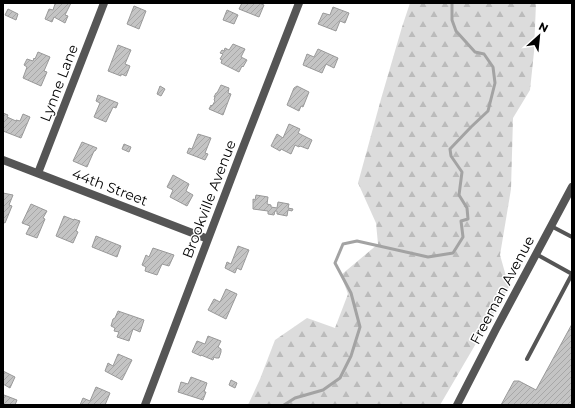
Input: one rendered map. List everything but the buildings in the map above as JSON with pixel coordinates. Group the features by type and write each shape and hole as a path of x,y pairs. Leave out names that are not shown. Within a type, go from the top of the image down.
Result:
{"street":[{"name":"Lynne Lane","path":"38,173 104,3"},
{"name":"Brookville Avenue","path":"145,405 299,3"},
{"name":"44th Street","path":"3,160 208,239"},
{"name":"Freeman Avenue","path":"457,405 572,187"}],"lane":[{"path":"551,226 572,237"},
{"path":"527,359 572,274 536,254"}],"green space":[{"path":"410,3 536,3 534,52 530,90 513,118 511,189 500,255 509,287 440,405 248,405 275,340 307,318 335,328 348,294 341,275 378,244 376,223 358,183 381,99"}],"waterway":[{"path":"284,405 295,398 323,390 340,378 351,356 360,327 351,293 335,263 343,244 357,241 428,257 453,253 463,237 461,221 468,219 467,208 459,195 462,172 451,156 450,149 488,111 495,83 493,67 484,54 475,52 456,31 452,20 452,3"}]}
